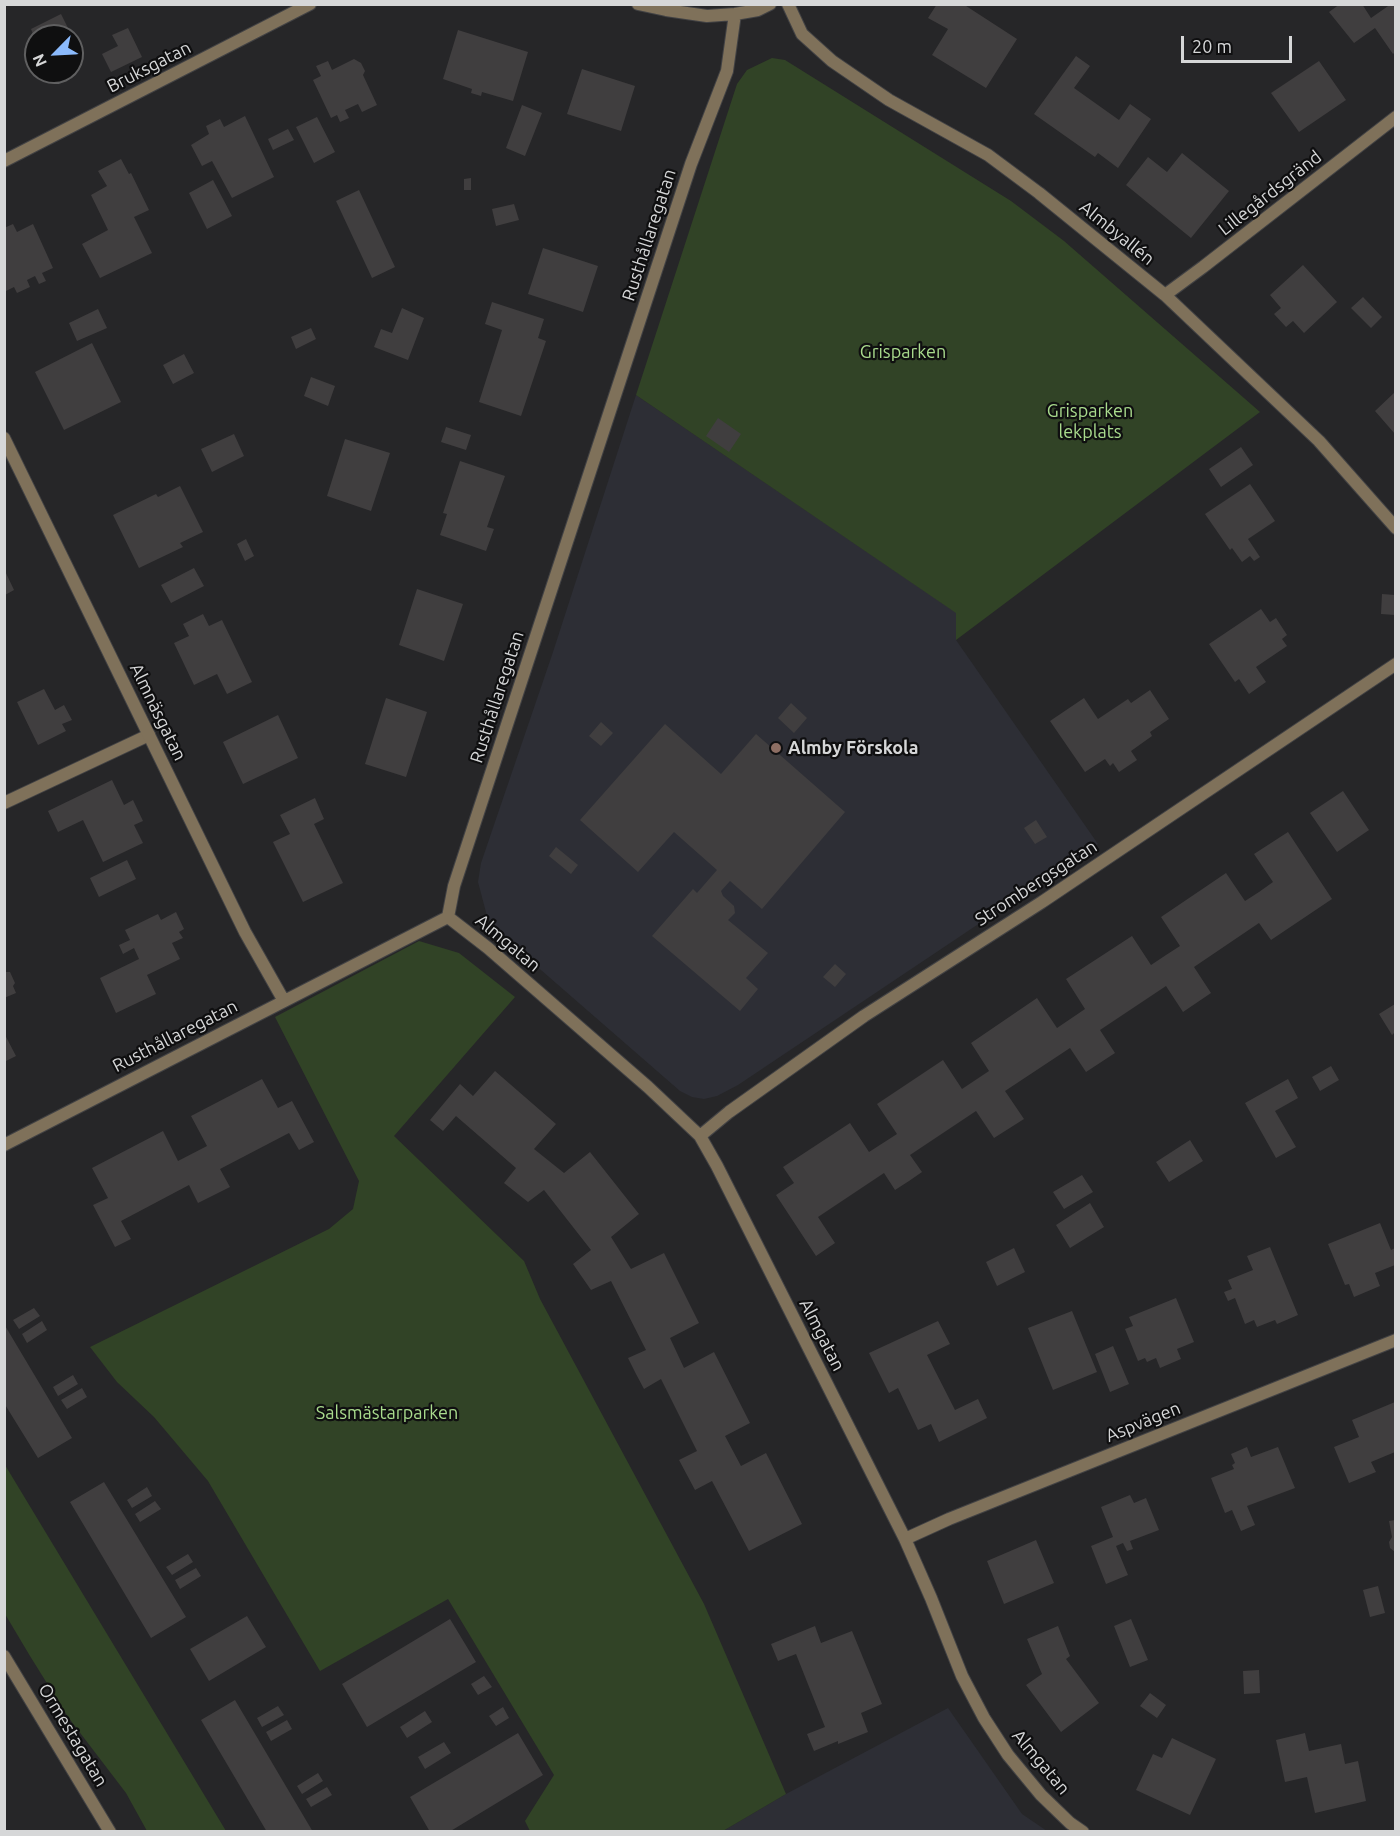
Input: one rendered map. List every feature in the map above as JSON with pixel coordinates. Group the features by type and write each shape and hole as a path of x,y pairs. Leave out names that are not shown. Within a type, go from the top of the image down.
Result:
{"street":[{"name":"Bruksgatan","path":"4,161 310,4"},
{"path":"638,4 707,15 735,15 758,10 770,4"},
{"name":"Almbyallén","path":"788,4 802,34 832,61 889,100 988,155 1040,193 1165,295 1319,441 1395,528"},
{"name":"Rusthållaregatan","path":"4,1144 448,917 454,886 691,164 727,71 735,15"},
{"name":"Lillegårdsgränd","path":"1165,295 1395,117"},
{"name":"Almnäsgatan","path":"4,438 245,932 284,1000"},
{"name":"Strombergsgatan","path":"700,1136 729,1112 864,1016 1042,902 1395,664"},
{"path":"4,803 149,735"},
{"name":"Almgatan","path":"448,917 488,948 648,1086 700,1136 905,1539 962,1676 984,1718 1008,1755 1041,1795 1070,1823 1083,1832"},
{"name":"Aspvägen","path":"905,1539 949,1519 1395,1340"},
{"name":"Ormestagatan","path":"4,1656 110,1832"}],"shaded area":[{"name":"Almby Förskola","path":"636,395 957,613 956,640 1098,844 738,1085 717,1096 704,1099 692,1097 680,1091 495,930 487,916 478,882 481,863 553,652"},
{"path":"948,1708 1022,1814 1047,1831 723,1831 786,1794"}],"green space":[{"name":"Grisparken","path":"772,58 785,60 1011,201 1064,241 1260,412 956,640 956,613 636,395 737,84 747,70"},
{"name":"Salsmästarparken","path":"419,941 459,953 515,997 394,1136 524,1261 540,1299 704,1604 786,1794 723,1831 530,1831 525,1821 554,1775 448,1599 320,1671 208,1481 154,1417 117,1382 90,1347 329,1229 353,1209 359,1181 275,1017"},
{"path":"5,1465 226,1831 147,1831 126,1793 68,1717 30,1656 5,1614"}],"building":[{"path":"937,4 963,4 1017,39 986,88 932,55 948,29 928,18"},
{"path":"1340,4 1362,4 1371,18 1391,4 1395,4 1395,52 1393,54 1375,28 1354,43 1329,12"},
{"path":"61,14 66,24 41,24"},
{"path":"128,28 142,57 111,72 102,54 118,46 112,35"},
{"path":"458,30 528,52 513,101 482,92 481,96 471,93 472,89 443,79"},
{"path":"1076,56 1090,66 1074,88 1119,120 1130,104 1151,119 1118,168 1098,153 1095,157 1034,114"},
{"path":"354,59 361,63 365,71 363,75 377,105 362,112 358,104 345,110 349,118 340,122 337,115 331,118 313,80 321,76 316,66 328,61 332,70"},
{"path":"1319,61 1346,100 1299,132 1271,93"},
{"path":"582,69 635,86 621,131 567,114"},
{"path":"522,105 542,113 525,156 506,148"},
{"path":"245,116 274,177 232,198 212,161 202,166 191,145 209,134 206,126 220,119 224,127"},
{"path":"317,117 335,152 314,163 296,127"},
{"path":"288,129 294,140 273,150 268,139"},
{"path":"1182,153 1229,191 1191,238 1126,185 1148,157 1167,172"},
{"path":"121,159 129,174 131,173 149,210 134,217 152,253 100,278 82,244 108,230 91,195 107,186 98,171"},
{"path":"471,178 471,190 464,190 464,179"},
{"path":"213,180 232,216 207,229 189,193"},
{"path":"359,190 395,267 372,278 336,201"},
{"path":"514,204 519,220 496,226 492,209"},
{"path":"13,224 17,232 33,224 53,268 42,273 46,281 39,284 35,276 27,280 30,287 17,293 14,287 4,292 4,228"},
{"path":"543,248 598,266 583,312 528,294"},
{"path":"1303,265 1337,302 1304,333 1293,321 1286,327 1274,314 1281,308 1270,295"},
{"path":"1363,297 1382,317 1371,328 1351,308"},
{"path":"492,302 544,319 538,338 546,341 521,416 479,402 502,330 485,324"},
{"path":"402,308 424,318 408,360 374,347 381,329 392,333"},
{"path":"98,309 107,328 77,341 69,323"},
{"path":"311,328 316,339 296,349 291,337"},
{"path":"92,343 121,402 64,430 35,372"},
{"path":"184,354 194,373 173,384 163,365"},
{"path":"311,377 335,386 328,406 304,396"},
{"path":"1395,392 1395,434 1375,411"},
{"path":"718,418 741,434 729,452 706,436"},
{"path":"446,427 471,435 466,450 441,442"},
{"path":"234,434 244,456 212,472 201,449"},
{"path":"345,439 390,453 371,511 327,496"},
{"path":"1241,447 1253,465 1221,487 1209,469"},
{"path":"460,461 505,476 487,527 494,529 486,551 440,535 447,514 443,513"},
{"path":"1250,484 1275,521 1248,539 1260,557 1254,561 1250,556 1242,562 1232,548 1230,550 1205,514"},
{"path":"180,486 203,532 180,543 183,547 139,568 113,515 156,494 158,497"},
{"path":"246,539 254,556 245,561 237,544"},
{"path":"194,568 204,586 171,603 161,585"},
{"path":"5,571 14,590 5,595"},
{"path":"417,589 463,604 444,661 399,645"},
{"path":"1382,594 1395,595 1395,615 1381,614"},
{"path":"1261,609 1270,622 1276,618 1287,635 1282,639 1287,646 1256,667 1266,682 1249,694 1239,679 1235,682 1209,644"},
{"path":"203,614 209,626 222,620 252,682 227,694 217,674 194,685 174,643 189,636 183,624"},
{"path":"44,689 55,710 64,705 72,720 62,724 66,731 38,745 17,702"},
{"path":"1150,690 1169,719 1150,732 1152,736 1131,751 1137,760 1119,772 1113,763 1110,766 1105,759 1085,772 1050,721 1084,698 1098,719 1128,699 1131,703"},
{"path":"386,698 427,712 406,777 365,764"},
{"path":"791,703 807,718 794,733 778,718"},
{"path":"278,715 298,758 243,784 223,742"},
{"path":"601,722 613,733 601,746 589,736"},
{"path":"665,724 721,774 756,734 845,812 762,909 730,881 721,891 734,906 735,913 728,920 768,953 746,978 758,989 740,1011 652,936 693,889 697,893 717,870 674,832 638,872 580,820"},
{"path":"112,780 124,805 133,800 143,821 134,825 143,843 103,862 83,820 58,832 48,811"},
{"path":"1343,791 1369,830 1337,852 1310,813"},
{"path":"315,798 324,819 314,824 343,883 303,902 273,842 290,834 280,815"},
{"path":"1036,820 1047,837 1035,844 1024,828"},
{"path":"1288,832 1332,899 1271,940 1259,923 1194,967 1211,993 1183,1012 1166,986 1100,1030 1115,1053 1086,1072 1070,1048 1005,1091 1024,1119 994,1138 976,1111 910,1155 922,1172 909,1181 895,1190 884,1173 818,1217 835,1243 816,1256 776,1195 794,1183 783,1167 850,1123 869,1152 897,1134 877,1104 943,1060 962,1089 989,1071 971,1043 1037,998 1057,1028 1085,1009 1066,979 1132,936 1151,965 1180,946 1161,917 1226,873 1245,901 1259,892 1273,882 1254,854"},
{"path":"556,847 578,865 571,874 549,856"},
{"path":"127,860 136,879 99,897 90,878"},
{"path":"176,912 184,929 179,932 183,938 172,943 180,959 147,975 156,994 116,1013 100,978 139,959 134,948 123,954 119,945 130,940 125,930 158,914 161,920"},
{"path":"835,964 846,974 835,987 823,977"},
{"path":"4,972 10,972 16,993 4,998"},
{"path":"1395,1004 1395,1032 1392,1035 1379,1014"},
{"path":"4,1033 16,1056 4,1062"},
{"path":"1331,1066 1339,1080 1320,1091 1312,1077"},
{"path":"495,1071 556,1124 534,1149 564,1173 590,1152 639,1214 611,1237 631,1269 664,1253 699,1323 670,1338 684,1368 714,1352 750,1423 725,1436 741,1466 766,1453 802,1524 749,1551 712,1481 695,1490 679,1460 697,1451 661,1379 644,1389 636,1374 628,1358 646,1350 611,1281 591,1290 573,1264 591,1250 544,1190 528,1202 504,1183 516,1168 456,1116 443,1131 430,1120 460,1084 473,1096"},
{"path":"262,1079 278,1108 292,1101 314,1142 299,1150 289,1133 220,1169 230,1187 198,1203 189,1185 121,1221 131,1239 115,1247 93,1205 108,1198 92,1168 163,1131 178,1161 207,1146 191,1116"},
{"path":"1288,1079 1298,1098 1275,1111 1296,1147 1276,1158 1245,1103"},
{"path":"1190,1140 1203,1161 1169,1182 1156,1162"},
{"path":"1082,1175 1093,1192 1064,1209 1053,1192"},
{"path":"1090,1203 1104,1227 1070,1248 1056,1225"},
{"path":"1380,1223 1391,1250 1395,1248 1395,1265 1375,1273 1380,1286 1354,1297 1349,1284 1345,1285 1328,1244"},
{"path":"1270,1247 1298,1315 1277,1324 1275,1320 1257,1327 1254,1320 1245,1324 1235,1298 1228,1301 1224,1292 1232,1289 1228,1280 1253,1270 1247,1256"},
{"path":"1014,1248 1025,1272 997,1286 986,1262"},
{"path":"1176,1298 1194,1342 1177,1349 1181,1359 1160,1368 1156,1358 1147,1362 1145,1358 1138,1361 1125,1329 1133,1326 1129,1317"},
{"path":"34,1308 40,1316 19,1329 13,1320"},
{"path":"1072,1311 1097,1372 1053,1390 1028,1328"},
{"path":"42,1321 47,1330 27,1343 22,1334"},
{"path":"938,1321 950,1344 927,1355 955,1410 978,1399 987,1418 939,1442 931,1424 918,1430 898,1388 889,1393 869,1353"},
{"path":"4,1324 72,1438 38,1458 4,1403"},
{"path":"1113,1346 1129,1384 1110,1392 1095,1354"},
{"path":"73,1375 78,1384 58,1396 53,1387"},
{"path":"82,1388 87,1397 67,1409 61,1400"},
{"path":"1395,1402 1395,1452 1371,1462 1376,1472 1349,1483 1334,1447 1359,1437 1352,1420"},
{"path":"1247,1447 1251,1457 1278,1447 1295,1488 1247,1506 1255,1525 1241,1531 1232,1510 1225,1513 1211,1478 1234,1469 1232,1465 1235,1463 1231,1454"},
{"path":"104,1482 186,1617 151,1638 70,1502"},
{"path":"147,1487 152,1496 132,1508 127,1500"},
{"path":"1130,1495 1134,1503 1146,1498 1159,1530 1130,1541 1133,1549 1127,1551 1123,1543 1116,1546 1128,1575 1106,1584 1091,1546 1113,1537 1101,1507"},
{"path":"155,1501 161,1509 140,1522 135,1514"},
{"path":"1395,1520 1395,1552 1390,1548 1389,1542 1392,1537 1389,1521"},
{"path":"1036,1540 1054,1583 1004,1604 987,1561"},
{"path":"188,1554 193,1562 172,1575 166,1567"},
{"path":"196,1568 201,1576 180,1589 175,1580"},
{"path":"1378,1586 1385,1613 1370,1617 1363,1590"},
{"path":"247,1616 266,1647 209,1681 190,1649"},
{"path":"450,1619 476,1662 367,1727 342,1684"},
{"path":"1131,1619 1148,1660 1130,1667 1114,1626"},
{"path":"815,1626 821,1643 852,1631 882,1704 861,1713 868,1732 814,1751 807,1734 825,1727 796,1654 778,1661 771,1644"},
{"path":"1058,1626 1070,1656 1066,1659 1099,1703 1061,1732 1026,1685 1042,1674 1027,1639"},
{"path":"1259,1670 1260,1693 1244,1694 1243,1671"},
{"path":"484,1676 492,1687 478,1695 471,1684"},
{"path":"1150,1693 1166,1705 1157,1718 1140,1706"},
{"path":"235,1700 313,1832 267,1832 201,1720"},
{"path":"278,1706 284,1715 262,1727 257,1718"},
{"path":"503,1707 509,1718 496,1726 489,1716"},
{"path":"425,1711 432,1722 407,1738 400,1727"},
{"path":"287,1720 292,1729 271,1741 266,1732"},
{"path":"518,1733 543,1775 449,1832 430,1832 410,1797"},
{"path":"1305,1733 1309,1751 1341,1744 1345,1764 1358,1761 1366,1801 1315,1813 1307,1777 1285,1782 1276,1740"},
{"path":"1172,1738 1216,1759 1190,1815 1136,1790 1153,1754 1162,1758"},
{"path":"444,1742 451,1753 425,1769 418,1757"},
{"path":"318,1773 323,1781 302,1794 297,1786"},
{"path":"327,1787 332,1795 311,1807 306,1799"}],"place":[{"name":"Almby Förskola","path":"776,748"}],"park label":[{"name":"Grisparken lekplats","path":"1090,421"}]}
